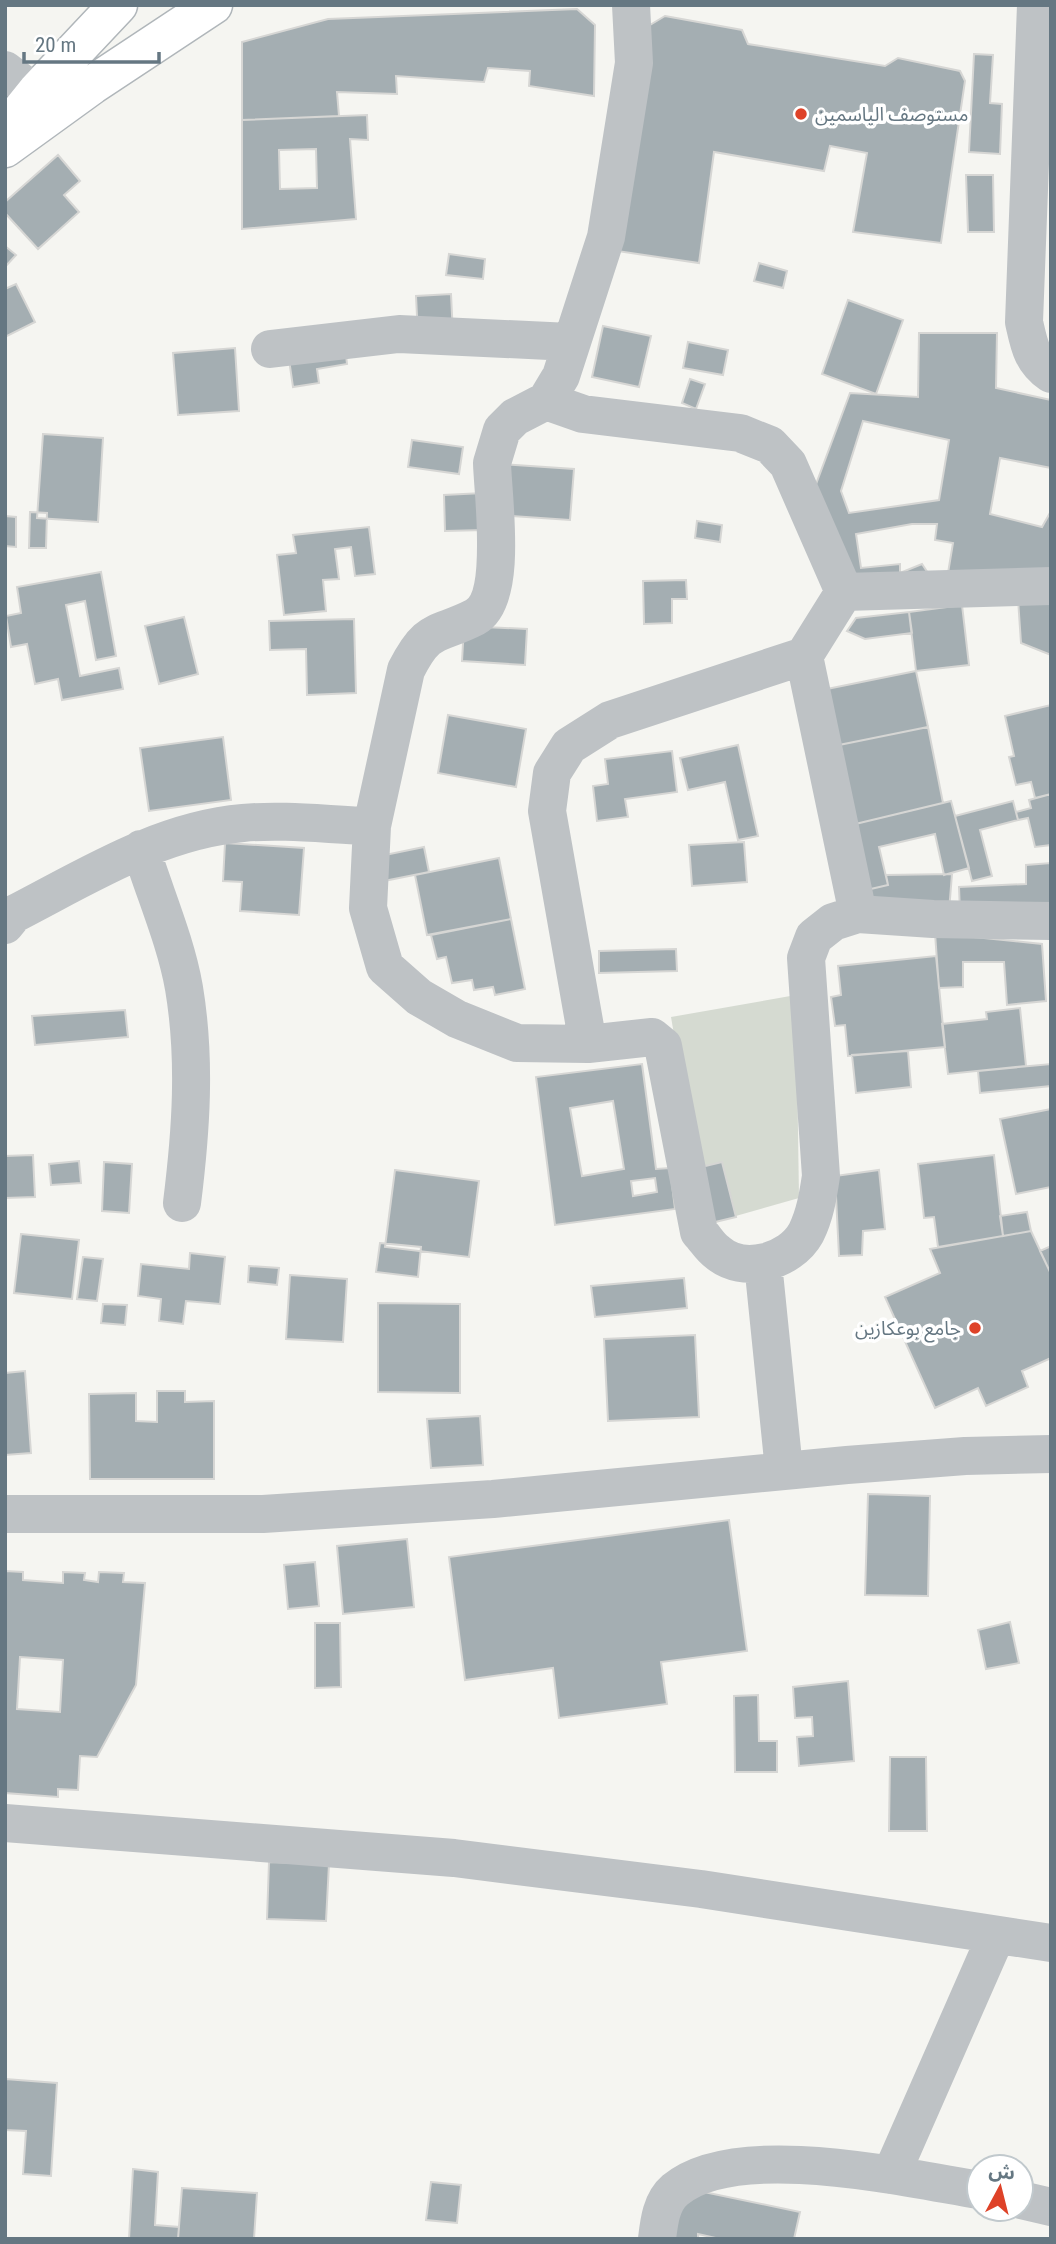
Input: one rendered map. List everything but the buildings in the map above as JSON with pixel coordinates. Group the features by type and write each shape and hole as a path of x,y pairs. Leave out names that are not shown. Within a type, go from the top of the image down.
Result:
{"street":[{"path":"5,148 47,101 118,5"},
{"path":"5,132 47,101 213,5"},
{"path":"631,5 634,63 606,237 561,376 546,401 515,417 502,430 495,446 492,463 496,580 491,600 477,616 440,629 418,647 406,670 372,826 368,908 385,967 419,997 457,1019 517,1043 588,1044 652,1037 663,1045 699,1231 718,1254 740,1262 763,1263 790,1254 805,1236 816,1210 821,1176 806,958 814,937 833,922 858,914 933,919 1051,921"},
{"path":"1051,6 1036,5 1024,322 1031,354 1040,366 1051,374"},
{"path":"5,70 47,101"},
{"path":"270,349 399,334 570,342"},
{"path":"546,401 583,414 740,433 770,445 788,464 844,592"},
{"path":"844,592 1051,586"},
{"path":"588,1044 547,811 552,773 569,746 610,720 804,656 844,592"},
{"path":"804,656 858,914"},
{"path":"5,925 14,914 141,849 188,833 243,823 372,826"},
{"path":"141,849 183,986 191,1050 191,1131 182,1203"},
{"path":"763,1263 784,1470"},
{"path":"5,1514 263,1514 493,1499 784,1470 965,1456 1051,1454"},
{"path":"5,1823 494,1862 701,1889 1051,1943"},
{"path":"891,2175 996,1936"},
{"path":"657,2239 661,2212 673,2191 699,2175 729,2168 773,2164 891,2175 965,2188"}],"shaded area":[{"path":"796,995 799,1198 711,1223 697,1168 671,1017"}],"place":[{"name":"مستوصف الياسمين","path":"801,114"},
{"name":"جامع بوعكازين","path":"975,1328"}]}
